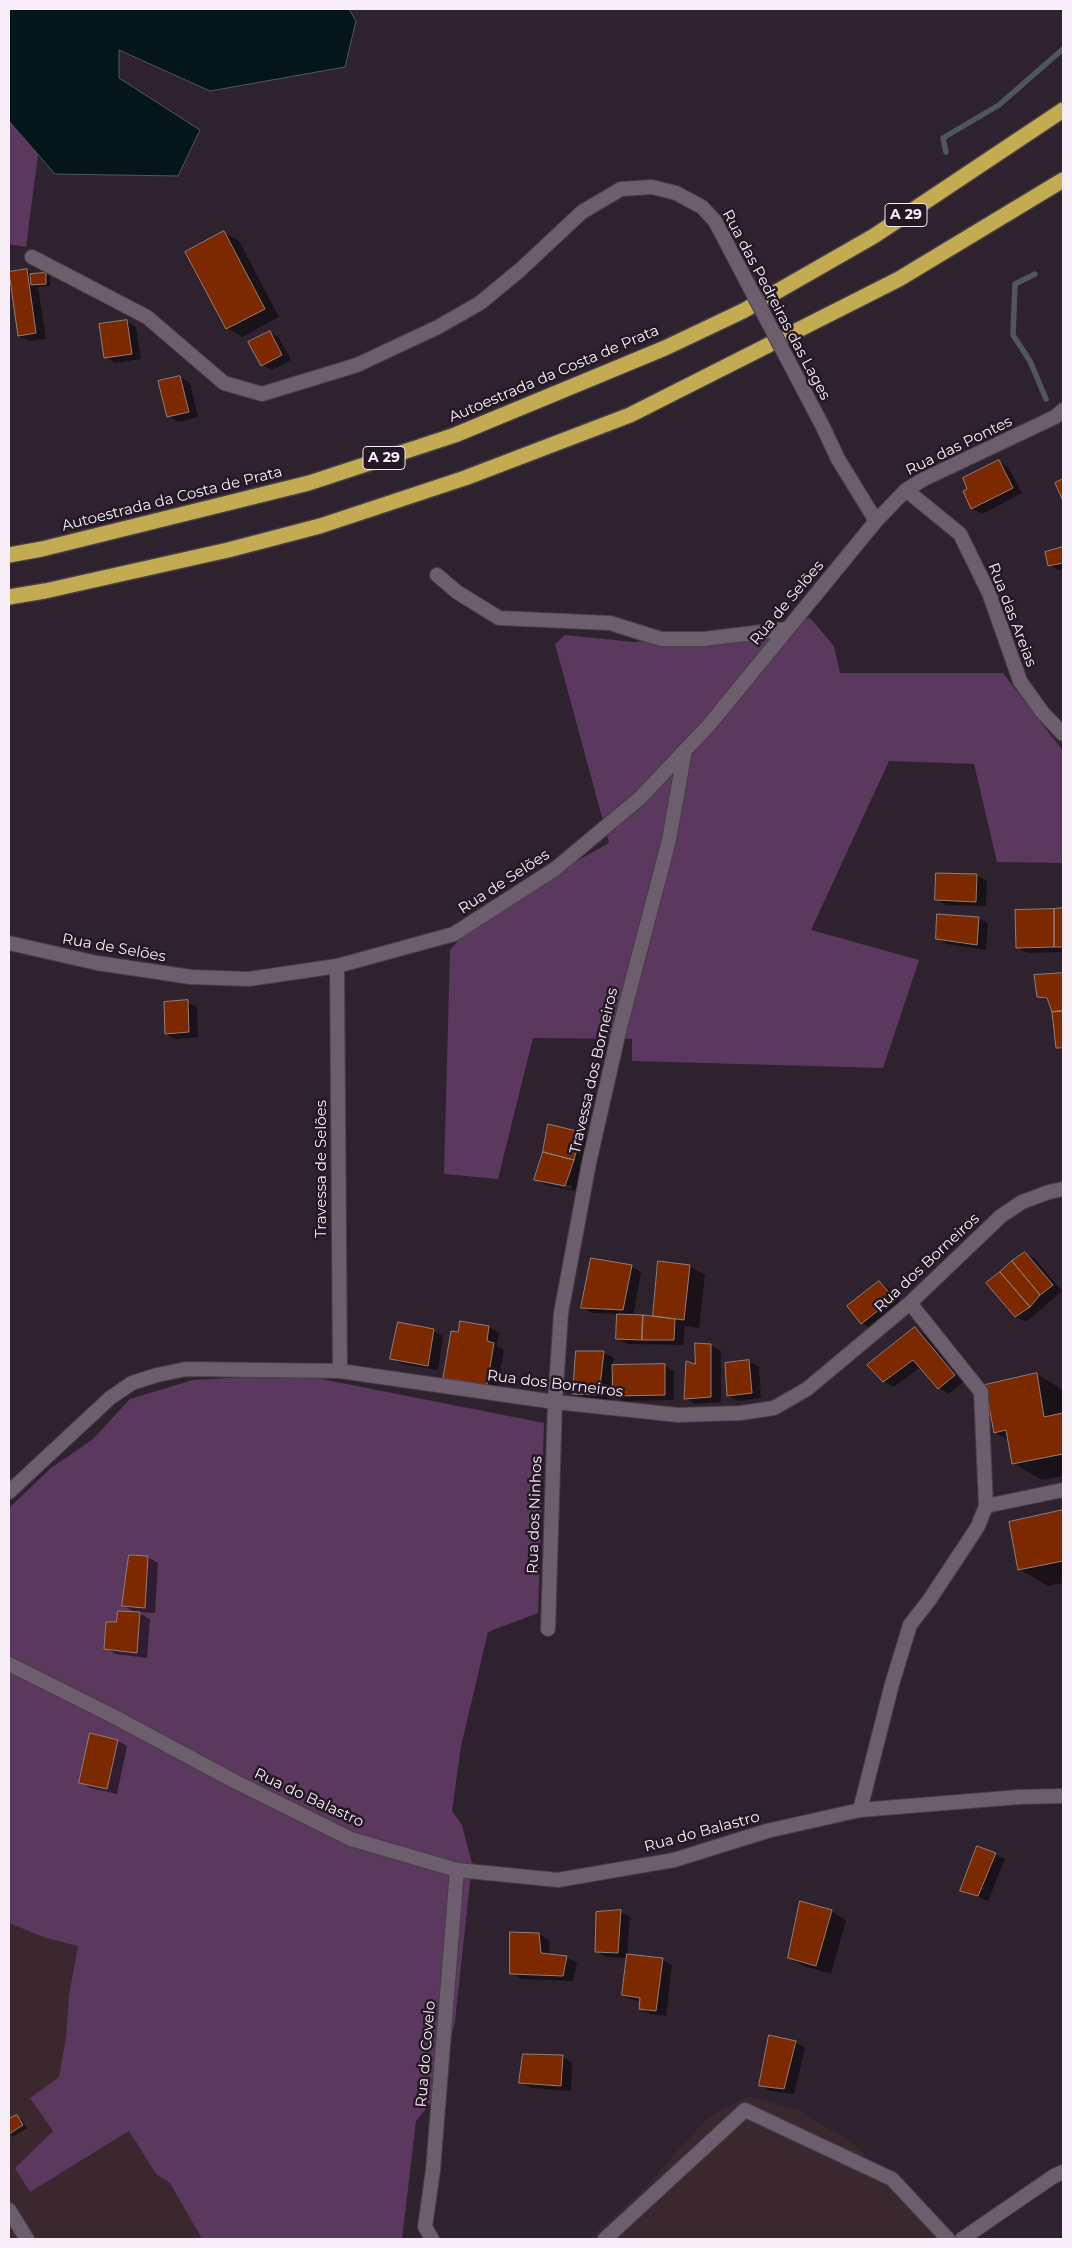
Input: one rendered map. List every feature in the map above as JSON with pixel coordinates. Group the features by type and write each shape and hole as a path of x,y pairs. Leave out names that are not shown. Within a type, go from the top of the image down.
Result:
{"highway":[{"name":"Autoestrada da Costa de Prata","path":"9,555 42,549 309,483 455,435 665,348 743,311 874,236 1063,110"},
{"path":"9,597 44,591 218,552 320,526 465,478 630,415 899,279 1062,182"}],"street":[{"name":"Rua das Pedreiras das Lages","path":"32,257 147,317 224,382 262,394 357,364 438,327 480,303 520,270 582,212 621,189 652,187 676,193 702,207 715,221 838,459 876,522"},
{"name":"Rua das Pontes","path":"876,522 906,490 924,479 1055,417 1063,410"},
{"name":"Rua das Areias","path":"906,490 960,534 989,593 1020,682 1042,712 1063,734"},
{"name":"Rua de Selões","path":"9,943 97,964 190,977 248,979 337,966 454,934 555,870 640,798 709,724 876,522"},
{"path":"437,575 457,592 499,618 610,623 661,640 704,639 786,629"},
{"name":"Travessa dos Borneiros","path":"555,1402 561,1313 589,1163 619,1031 669,840 685,750"},
{"name":"Travessa de Selões","path":"337,966 340,1371"},
{"name":"Rua dos Borneiros","path":"9,1492 110,1398 132,1383 157,1374 186,1369 340,1371 555,1402 678,1415 741,1413 774,1408 808,1389 910,1303 1001,1216 1022,1202 1049,1192 1063,1190"},
{"path":"860,1810 892,1684 910,1626 978,1526 986,1506 981,1392 910,1303"},
{"name":"Rua dos Ninhos","path":"548,1629 555,1402"},
{"path":"986,1506 1063,1490"},
{"name":"Rua do Balastro","path":"9,1664 109,1714 236,1782 351,1839 457,1870 558,1880 674,1860 767,1831 860,1810 1019,1797 1063,1796"},
{"name":"Rua do Covelo","path":"432,2239 425,2227 433,2170 457,1870"},
{"path":"605,2239 745,2110 892,2179 948,2239"},
{"path":"962,2239 1054,2176 1063,2172"},
{"path":"9,2210 27,2239"}],"shaded area":[{"path":"9,9 349,9 356,21 345,67 210,91 119,50 119,78 200,130 178,176 55,174 9,121"},
{"path":"9,82 42,124 26,247 9,244"},
{"path":"810,618 834,646 840,673 1003,673 1063,751 1063,863 997,862 974,764 889,761 811,930 919,960 883,1068 632,1061 632,1039 533,1038 498,1179 444,1174 450,950 480,915 609,843 555,644 565,635 635,642 717,638"},
{"path":"296,1374 544,1423 538,1613 488,1632 461,1746 452,1811 462,1825 472,1864 455,2021 439,2093 416,2121 402,2239 202,2239 170,2183 156,2174 129,2131 30,2192 15,2168 53,2131 30,2098 59,2077 66,2037 69,1995 78,1946 46,1938 9,1923 9,1508 51,1468 93,1439 130,1399 193,1380"},
{"path":"9,1923 46,1938 78,1946 69,1995 66,2037 53,2131 16,2168 30,2192 129,2131 156,2174 170,2183 202,2239 9,2239"},
{"path":"748,2096 798,2110 857,2146 937,2239 589,2239 646,2187 706,2119"}],"building":[{"path":"224,231 265,309 226,329 185,252"},
{"path":"27,269 36,333 18,336 9,272"},
{"path":"46,273 46,284 31,285 30,274"},
{"path":"127,320 132,354 104,358 99,324"},
{"path":"270,331 282,355 261,366 248,342"},
{"path":"180,376 189,412 167,417 158,381"},
{"path":"999,460 1013,488 971,509 963,491 967,489 963,478"},
{"path":"1063,479 1063,501 1055,483"},
{"path":"1063,547 1063,563 1048,566 1045,552"},
{"path":"936,873 977,874 976,902 935,900"},
{"path":"1063,908 1063,947 1054,947 1054,909"},
{"path":"1054,909 1054,947 1016,948 1015,910"},
{"path":"937,914 979,917 977,945 936,939"},
{"path":"1063,973 1063,1011 1052,1012 1047,998 1037,997 1034,975"},
{"path":"188,1000 189,1032 165,1034 164,1002"},
{"path":"1063,1011 1063,1048 1056,1048 1052,1012"},
{"path":"548,1124 581,1132 574,1160 543,1152"},
{"path":"543,1152 574,1160 565,1186 534,1180"},
{"path":"1025,1252 1053,1285 1040,1295 1012,1261"},
{"path":"591,1258 632,1265 623,1310 581,1308"},
{"path":"658,1261 690,1265 684,1320 653,1316"},
{"path":"1012,1261 1040,1295 1030,1307 1000,1272"},
{"path":"1000,1272 1030,1307 1015,1317 986,1283"},
{"path":"879,1281 894,1298 861,1324 847,1306"},
{"path":"617,1314 643,1315 642,1340 616,1339"},
{"path":"643,1315 675,1319 674,1340 642,1340"},
{"path":"460,1321 489,1326 487,1341 494,1343 487,1385 443,1378 451,1331 458,1332"},
{"path":"398,1322 434,1329 428,1366 390,1359"},
{"path":"915,1327 955,1375 938,1389 913,1360 883,1382 867,1365"},
{"path":"695,1343 711,1344 711,1397 684,1399 686,1361 695,1364"},
{"path":"576,1351 604,1351 599,1395 573,1394"},
{"path":"749,1360 752,1393 727,1396 725,1363"},
{"path":"665,1364 665,1395 613,1396 612,1365"},
{"path":"1037,1373 1044,1417 1063,1413 1063,1454 1012,1464 1006,1430 994,1433 985,1385"},
{"path":"1063,1510 1063,1561 1018,1570 1009,1522"},
{"path":"129,1555 148,1556 145,1608 122,1606"},
{"path":"118,1611 140,1612 137,1653 104,1649 106,1622 116,1622"},
{"path":"90,1733 118,1740 107,1789 79,1783"},
{"path":"977,1846 996,1853 978,1896 960,1891"},
{"path":"800,1901 832,1910 816,1966 788,1958"},
{"path":"621,1910 618,1953 595,1952 596,1912"},
{"path":"510,1932 539,1933 541,1953 567,1956 563,1976 510,1974"},
{"path":"627,1954 663,1958 656,2011 639,2009 640,1998 622,1995"},
{"path":"769,2035 796,2041 784,2089 759,2086"},
{"path":"523,2054 563,2055 561,2086 519,2083"},
{"path":"17,2115 23,2125 9,2134 9,2119"}],"waterway":[{"path":"946,152 943,138 999,105 1063,49"},
{"path":"1035,274 1015,284 1013,335 1030,361 1046,399"}]}
